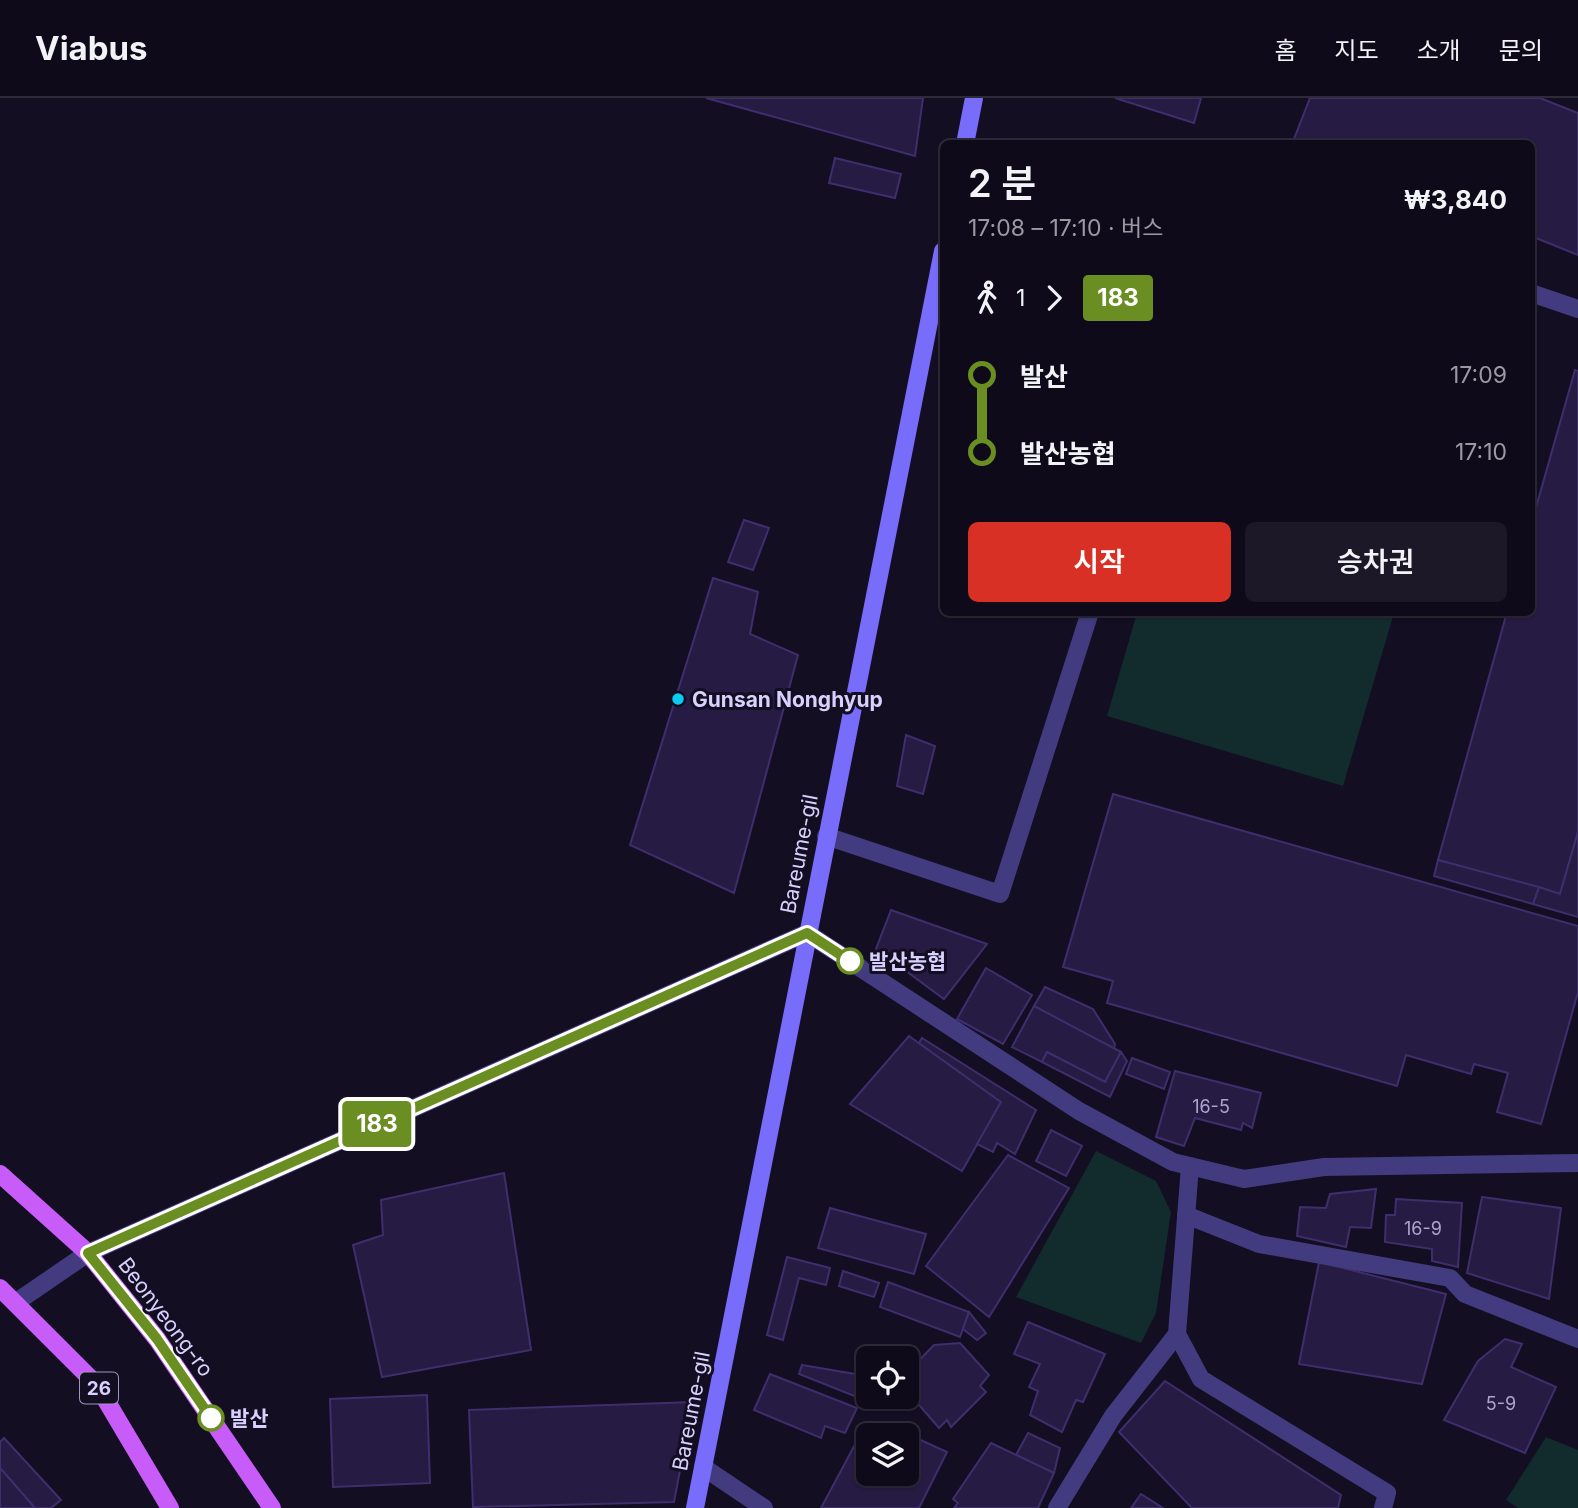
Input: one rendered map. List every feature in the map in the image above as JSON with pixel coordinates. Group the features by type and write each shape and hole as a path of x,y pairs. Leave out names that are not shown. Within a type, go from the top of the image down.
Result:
{"main road":[{"name":"Beonyeong-ro","path":"0,1174 88,1253 157,1339 272,1508"},
{"name":"26","path":"0,1288 97,1385 170,1508"}],"street":[{"path":"966,140 974,98"},
{"name":"Bareume-gil","path":"695,1508 940,266"},
{"path":"1535,294 1578,309"},
{"path":"826,836 1000,894 1089,616"},
{"path":"15,1303 88,1253 807,933 1079,1111 1173,1162 1244,1179 1324,1167 1578,1163"},
{"path":"1190,1166 1177,1334 1201,1379 1387,1493 1383,1508"},
{"path":"1186,1215 1259,1244 1450,1278 1465,1294 1578,1339"},
{"path":"1057,1508 1114,1416 1177,1334"},
{"path":"703,1467 764,1508"}],"green space":[{"path":"1136,616 1393,616 1343,786 1107,716"},
{"path":"1096,1151 1156,1181 1171,1212 1156,1313 1141,1343 1016,1297"},
{"path":"1546,1437 1578,1450 1578,1508 1518,1508 1506,1500"}],"building":[{"path":"706,98 923,98 915,156"},
{"path":"1115,98 1201,98 1194,123"},
{"path":"1310,98 1540,98 1578,113 1578,255 1535,238 1535,140 1294,140"},
{"path":"835,158 901,174 895,198 829,183"},
{"path":"1575,370 1578,371 1578,832 1560,894 1438,860 1506,616 1535,616 1535,511"},
{"path":"744,520 769,528 753,570 728,562"},
{"path":"713,578 758,592 750,634 798,655 734,893 630,845"},
{"path":"906,735 935,746 923,794 897,786"},
{"path":"1113,794 1578,926 1578,992 1541,1124 1497,1112 1508,1073 1474,1064 1471,1074 1406,1055 1397,1086 1107,1003 1113,981 1063,967"},
{"path":"1578,832 1578,917 1533,904 1539,887 1560,894"},
{"path":"1438,860 1539,887 1533,904 1434,876"},
{"path":"891,910 987,944 944,999 876,949"},
{"path":"986,968 1032,995 1003,1044 957,1019"},
{"path":"1045,987 1093,1009 1115,1044 1114,1049 1034,1006"},
{"path":"1034,1006 1121,1052 1105,1082 1047,1052 1042,1062 1012,1047"},
{"path":"909,1036 1001,1102 962,1171 850,1104"},
{"path":"922,1038 1036,1110 1015,1154 997,1143 993,1152 977,1144 1001,1102 919,1043"},
{"path":"1047,1052 1105,1082 1121,1052 1127,1061 1110,1097 1042,1062"},
{"path":"1132,1058 1170,1072 1164,1089 1126,1074"},
{"path":"1175,1071 1261,1093 1252,1128 1243,1123 1241,1130 1195,1118 1184,1146 1156,1137"},
{"path":"1051,1130 1082,1146 1066,1176 1036,1161"},
{"path":"1008,1155 1069,1188 989,1317 926,1266"},
{"path":"504,1173 531,1350 382,1377 353,1245 383,1235 381,1200"},
{"path":"1376,1189 1371,1228 1350,1227 1346,1247 1297,1236 1300,1207 1326,1208 1330,1194"},
{"path":"1482,1197 1561,1208 1549,1299 1467,1273"},
{"path":"1396,1199 1462,1203 1458,1267 1432,1261 1432,1249 1385,1242 1386,1215 1395,1215"},
{"path":"830,1208 926,1234 914,1274 818,1248"},
{"path":"787,1257 830,1268 826,1285 799,1278 783,1340 767,1335"},
{"path":"1319,1262 1446,1294 1422,1384 1299,1364"},
{"path":"843,1271 879,1283 874,1297 839,1286"},
{"path":"888,1282 969,1312 960,1337 880,1307"},
{"path":"969,1312 986,1333 977,1340 963,1329"},
{"path":"1028,1322 1105,1354 1083,1402 1076,1400 1062,1432 1030,1415 1038,1391 1029,1387 1040,1364 1014,1354"},
{"path":"1505,1339 1522,1344 1511,1367 1556,1387 1525,1453 1444,1420 1478,1361"},
{"path":"960,1343 989,1375 980,1386 986,1392 951,1427 947,1420 939,1428 919,1405 919,1361 934,1345"},
{"path":"802,1365 856,1374 856,1397 799,1374"},
{"path":"770,1374 857,1409 845,1433 825,1426 821,1438 754,1410"},
{"path":"1165,1381 1341,1495 1338,1508 1192,1508 1119,1432"},
{"path":"427,1395 430,1483 333,1487 330,1399"},
{"path":"693,1402 674,1502 473,1507 469,1410"},
{"path":"1028,1433 1060,1448 1054,1473 1016,1455"},
{"path":"4,1438 61,1500 51,1508 35,1508 0,1468 0,1442"},
{"path":"919,1439 947,1452 919,1508 821,1508 856,1443 856,1486 919,1486"},
{"path":"991,1443 1054,1473 1038,1508 954,1508 958,1503 953,1499"},
{"path":"0,1468 35,1508 0,1508"},
{"path":"1141,1494 1163,1508 1131,1508"}],"bus line":[{"name":"183","path":"211,1418 157,1339 88,1253 807,933 850,961"}],"place":[{"name":"Gunsan Nonghyup","path":"678,699"},
{"name":"발산농협","path":"850,961"},
{"name":"발산","path":"211,1418"}]}
